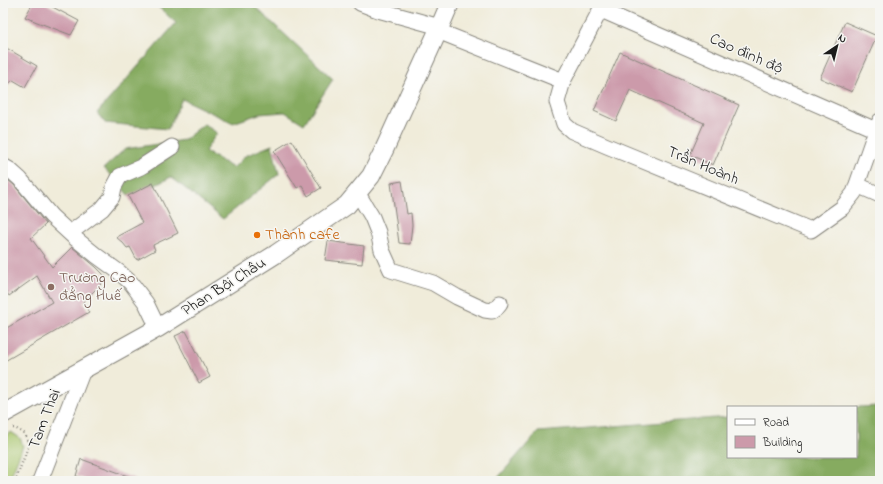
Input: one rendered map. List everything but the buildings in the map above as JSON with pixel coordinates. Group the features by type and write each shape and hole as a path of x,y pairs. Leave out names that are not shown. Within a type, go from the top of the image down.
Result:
{"street":[{"path":"360,3 378,6 439,29 563,81"},
{"name":"Phan Bội Châu","path":"7,421 83,370 158,328 282,250 347,205 371,176 450,3"},
{"name":"Trần Hoành","path":"603,6 563,81 557,102 564,124 572,131 811,230 842,208 854,193 857,185"},
{"name":"Cao đình độ","path":"603,6 878,126"},
{"path":"878,126 857,185 880,195"},
{"path":"70,233 102,209 112,197 114,187 120,176 141,167 172,147"},
{"path":"3,166 20,179 51,216 131,283 146,303 158,328"},
{"path":"357,192 372,217 378,232 382,250 391,270 434,283 457,297 485,310 492,311 500,303"},
{"name":"Tam Thai","path":"40,481 83,370"}],"path":[{"path":"7,421 25,434 29,445 15,481"}],"green space":[{"path":"154,3 251,3 333,79 304,124 285,112 259,114 233,123 182,99 168,129 105,123 97,113 176,23"},
{"path":"204,124 217,133 205,151 233,168 245,156 272,145 279,174 223,219 171,177 131,198 104,168 125,149 184,140"},
{"path":"880,406 880,481 495,481 538,432 727,417 727,458 857,458 857,407"},
{"path":"11,432 20,438 23,446 9,481 3,481 3,437"}],"place":[{"name":"Thành cafe","path":"257,235"},
{"name":"Trường Cao đẳng Huế","path":"51,287"}]}
